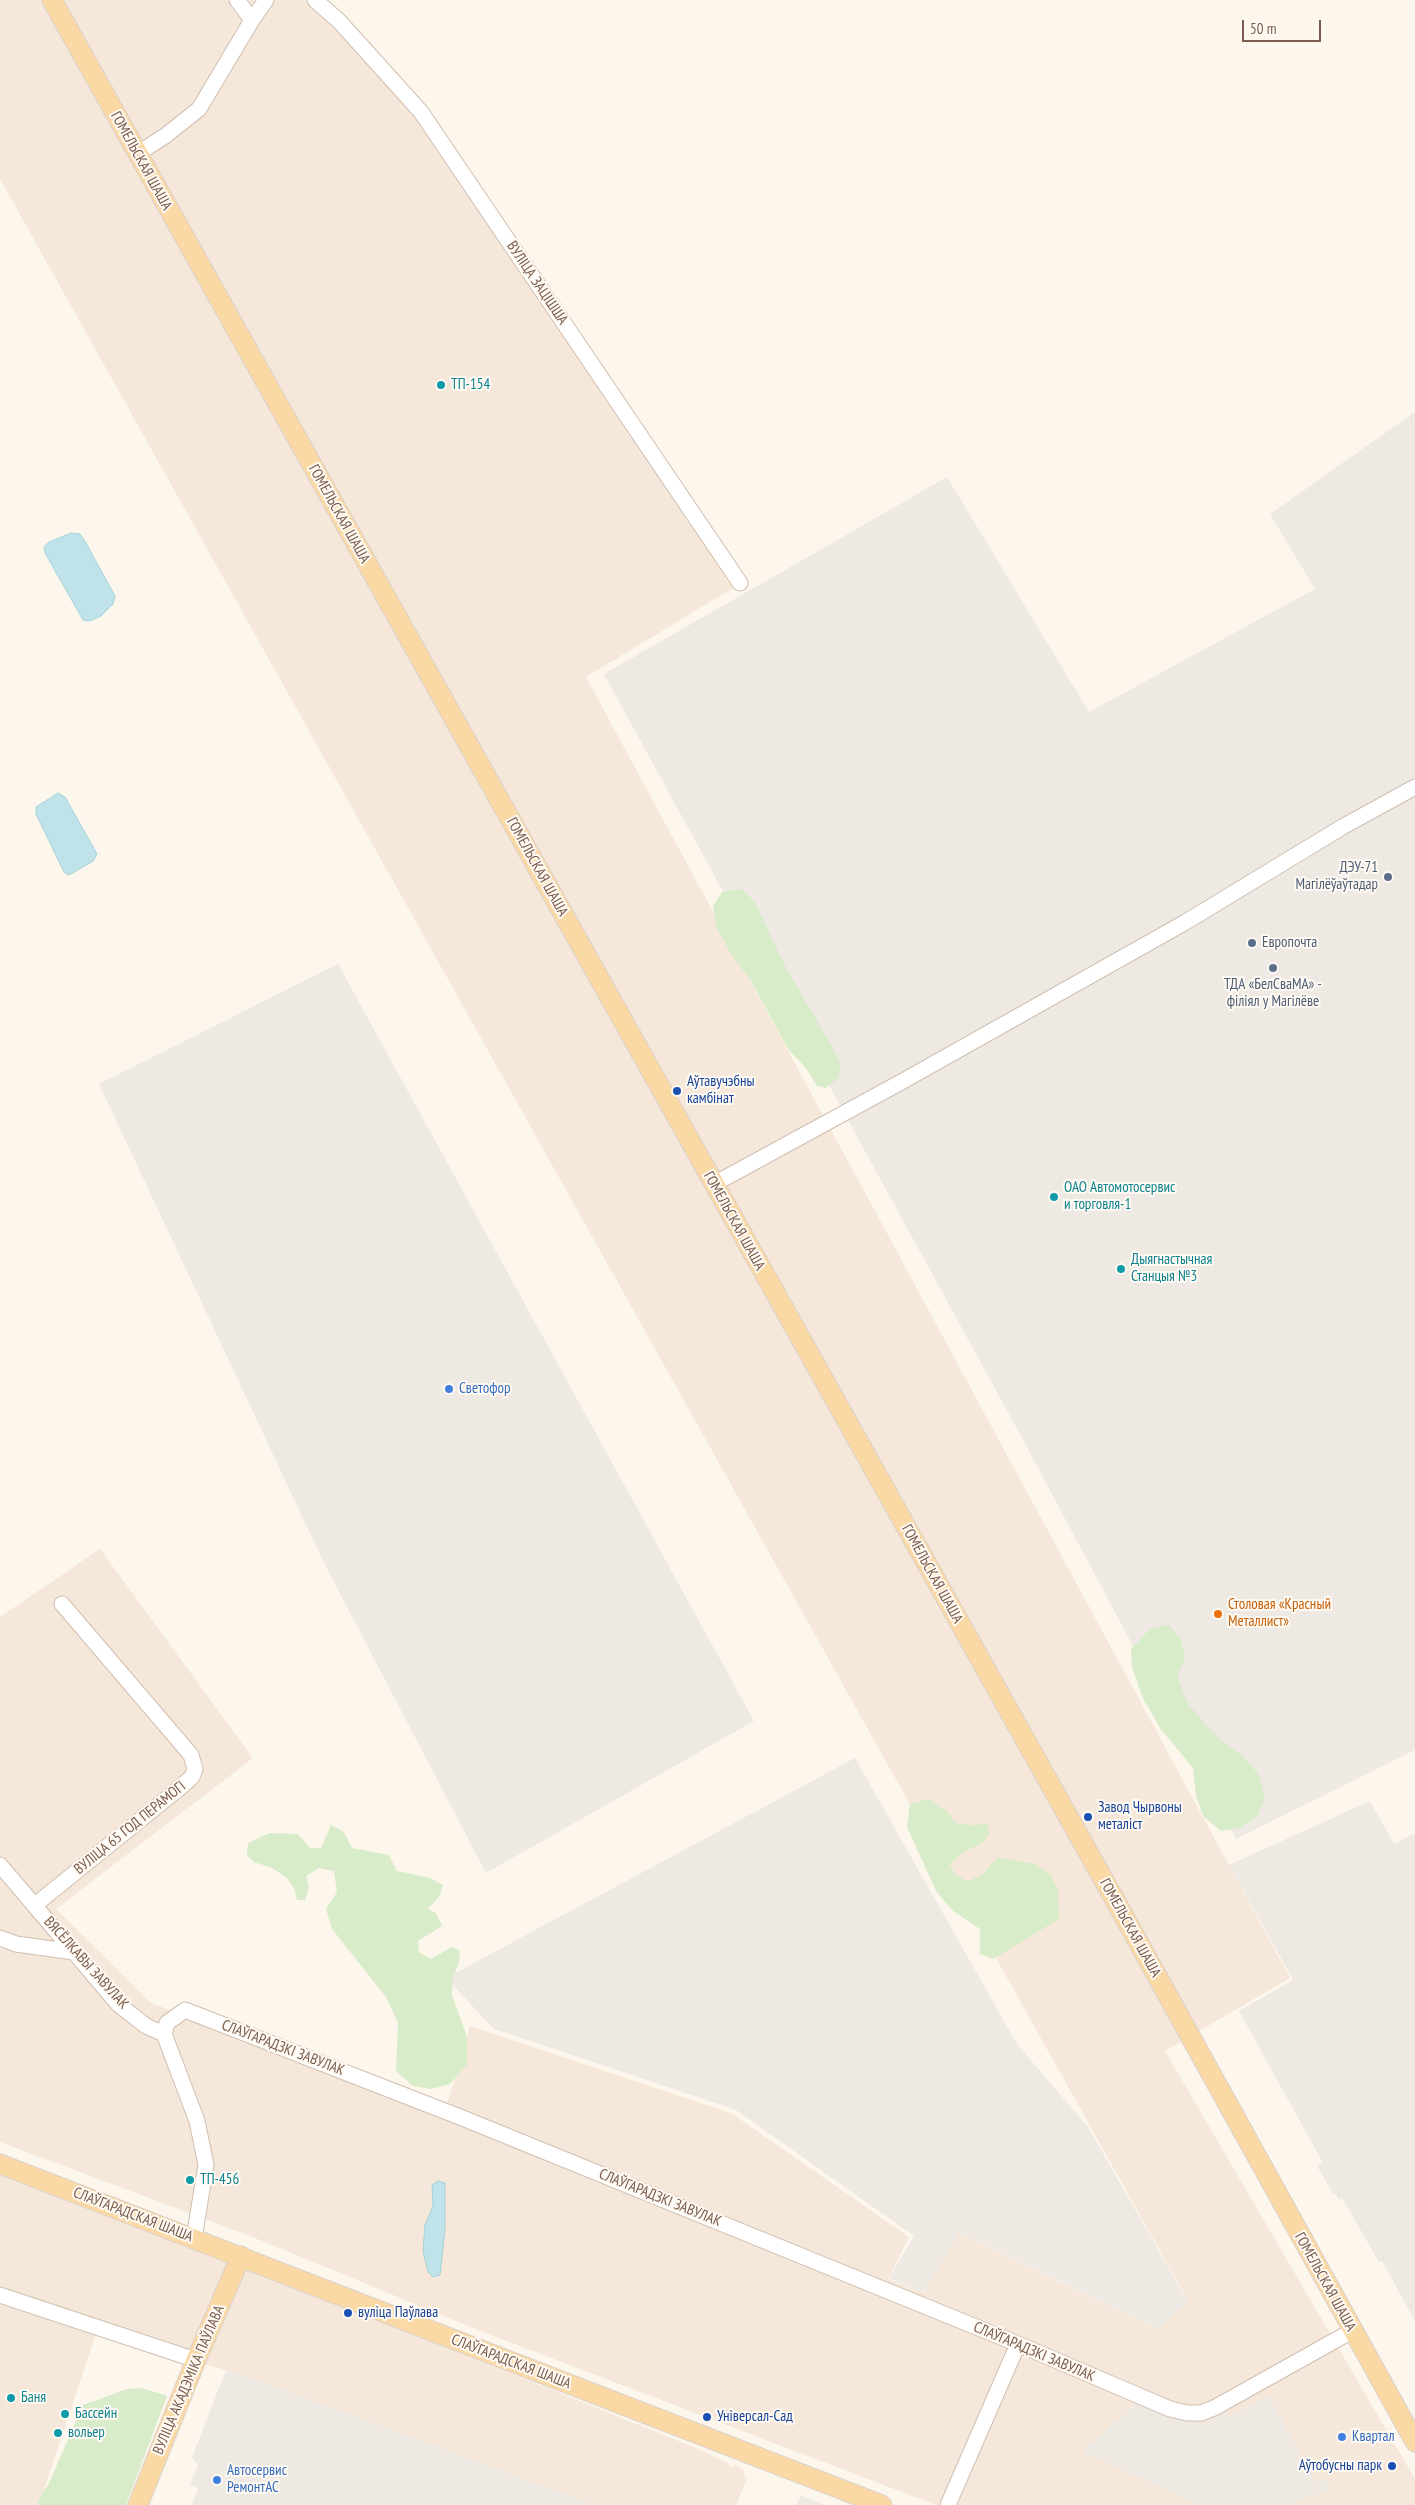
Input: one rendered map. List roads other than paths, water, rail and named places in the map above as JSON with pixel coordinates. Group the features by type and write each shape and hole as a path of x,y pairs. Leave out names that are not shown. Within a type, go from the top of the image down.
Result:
{"main road":[{"name":"ГОМЕЛЬСКАЯ ШАША","path":"52,0 136,154 1116,1902 1415,2442"},
{"name":"СЛАЎГАРАДСКАЯ ШАША","path":"0,2164 882,2505"},
{"name":"ВУЛІЦА АКАДЭМІКА ПАЎЛАВА","path":"138,2505 196,2360 241,2256"}],"street":[{"path":"237,0 252,20"},
{"path":"136,154 165,136 198,108 266,0"},
{"name":"ВУЛІЦА ЗАЦІШША","path":"315,0 339,20 421,112 740,583"},
{"path":"714,1184 1167,932 1344,826 1415,787"},
{"name":"ВУЛІЦА 65 ГОД ПЕРАМОГІ","path":"34,1906 177,1790 192,1777 195,1769 191,1755 62,1604"},
{"name":"ВЯСЁЛКАВЫ ЗАВУЛАК","path":"0,1865 118,2004 146,2026 164,2034"},
{"path":"0,1938 16,1944 74,1952"},
{"name":"СЛАЎГАРАДЗКІ ЗАВУЛАК","path":"164,2034 167,2023 185,2010 460,2117 1018,2344 1149,2402 1170,2409 1194,2413 1214,2408 1352,2331"},
{"path":"164,2034 197,2121 206,2165 194,2238"},
{"path":"0,2295 196,2360"},
{"path":"948,2505 1018,2344"}],"water":[{"path":"71,533 80,534 115,596 113,604 101,616 90,621 83,620 45,553 44,547 49,542"},
{"path":"58,793 65,797 97,854 93,861 69,875 64,872 36,814 36,807"},
{"path":"438,2181 445,2183 445,2229 440,2275 433,2277 428,2272 423,2251 425,2225 433,2206 432,2185"}],"place":[{"name":"ТП-154","path":"441,385"},
{"name":"ДЭУ-71 Магілёўаўтадар","path":"1388,877"},
{"name":"Европочта","path":"1252,943"},
{"name":"ТДА «БелСваМА» - філіял у Магілёве","path":"1273,968"},
{"name":"Аўтавучэбны камбінат","path":"677,1091"},
{"name":"ОАО Автомотосервис и торговля-1","path":"1054,1197"},
{"name":"Дыягнастычная Станцыя №3","path":"1121,1269"},
{"name":"Светофор","path":"449,1389"},
{"name":"Столовая «Красный Металлист»","path":"1218,1614"},
{"name":"Завод Чырвоны металіст","path":"1088,1817"},
{"name":"ТП-456","path":"190,2180"},
{"name":"вуліца Паўлава","path":"348,2313"},
{"name":"Баня","path":"11,2398"},
{"name":"Бассейн","path":"65,2414"},
{"name":"Універсал-Сад","path":"707,2417"},
{"name":"вольер","path":"58,2433"},
{"name":"Квартал","path":"1342,2437"},
{"name":"Аўтобусны парк","path":"1392,2466"},
{"name":"Автосервис РемонтАС","path":"217,2480"}]}
